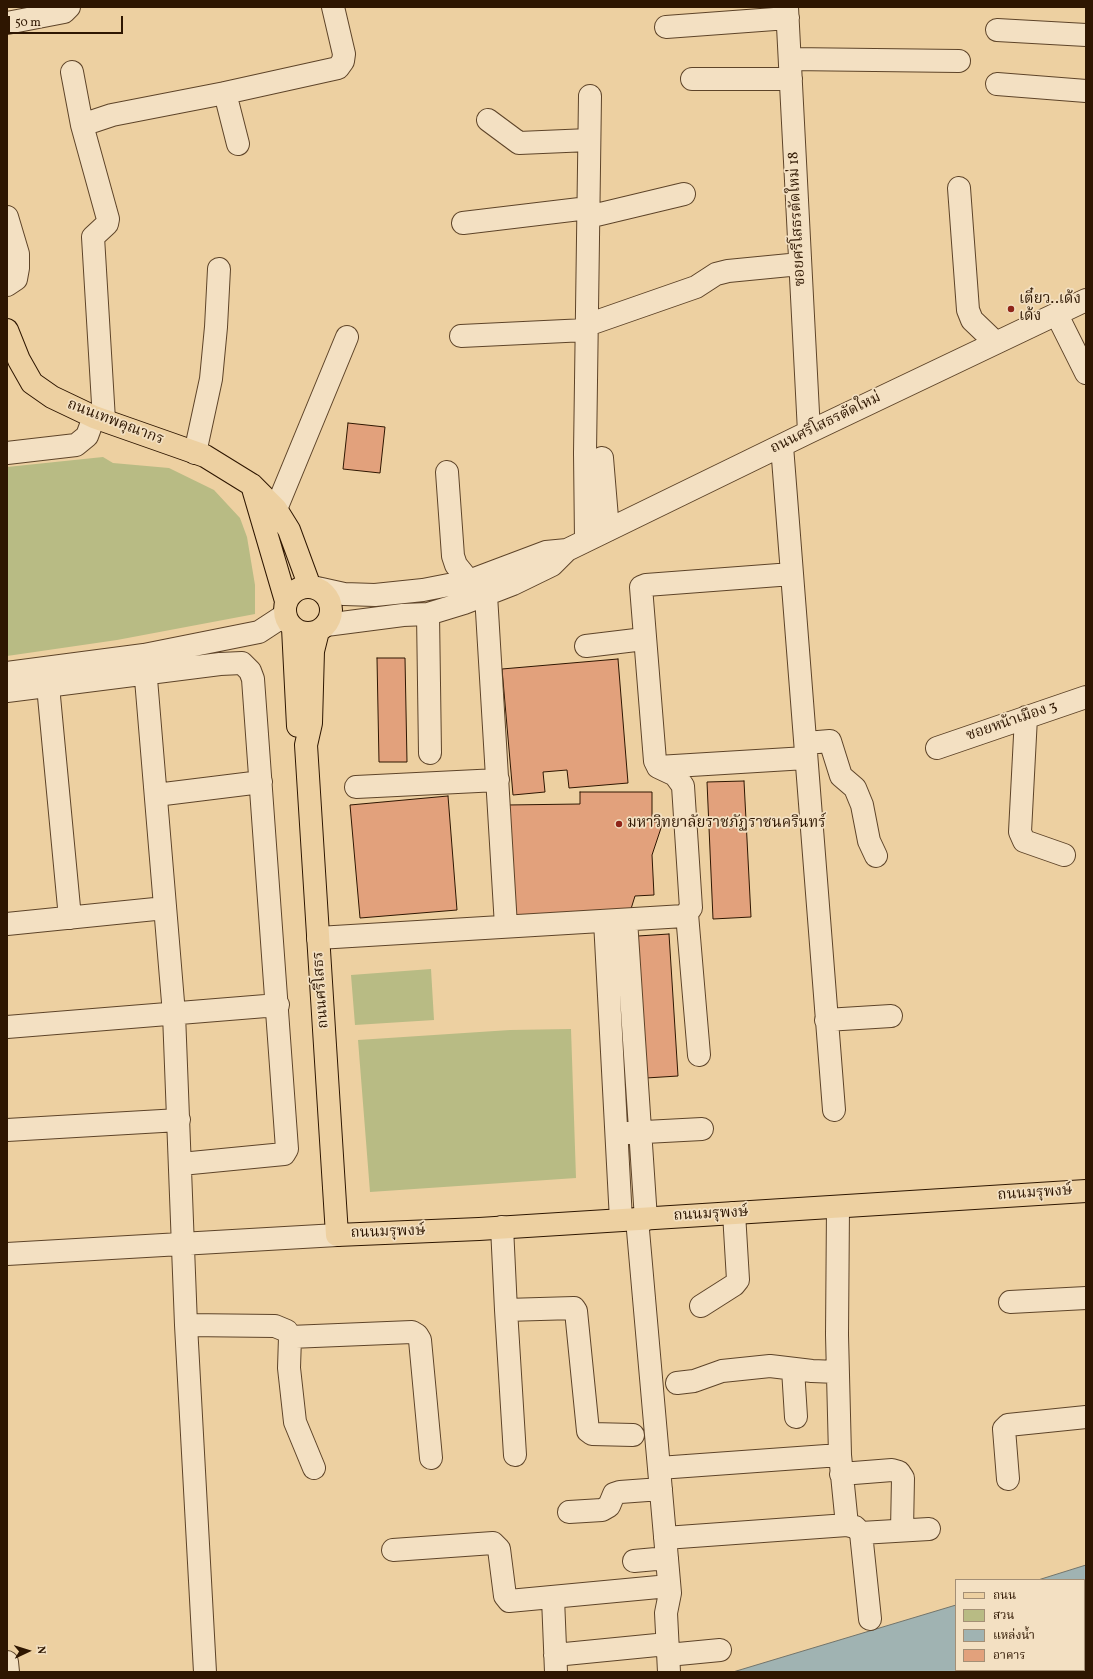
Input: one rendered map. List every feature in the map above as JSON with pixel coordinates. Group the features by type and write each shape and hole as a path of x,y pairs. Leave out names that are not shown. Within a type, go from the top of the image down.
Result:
{"main road":[{"name":"ถนนเทพคุณากร","path":"7,330 19,360 32,383 52,397 99,418 205,456 252,485 276,509 289,530 314,588"},
{"path":"252,485 288,614 300,632 309,634 322,628 330,617 331,608 329,600 324,593 314,588 296,590 288,614"},
{"name":"ถนนศรีโสธร","path":"288,614 296,658 297,724 306,745"},
{"name":"ถนนศรีโสธร","path":"322,628 313,652 311,723 306,745 337,1234"},
{"name":"ถนนมรุพงษ์","path":"337,1234 502,1227 734,1214 1086,1191"}],"street":[{"path":"7,23 64,12 69,7"},
{"path":"82,125 112,115 225,93 338,68 343,61 344,54 334,7"},
{"path":"666,27 787,12"},
{"name":"ซอยศรีโสธรตัดใหม่ 18","path":"787,12 808,432"},
{"path":"997,30 1086,35"},
{"path":"692,79 790,69 959,61"},
{"path":"7,453 76,445 87,436 99,418 93,237 107,224 108,219 82,125 72,72"},
{"path":"997,84 1086,91"},
{"path":"225,93 238,144"},
{"path":"577,545 587,327 590,96"},
{"path":"488,120 519,143 589,140"},
{"path":"959,188 968,310 972,320 995,342"},
{"path":"463,223 588,212 684,194"},
{"path":"7,217 18,254 16,279 7,285"},
{"path":"461,336 587,327 696,288 716,274 728,271 800,264"},
{"path":"196,453 211,379 216,327 218,269"},
{"name":"ถนนศรีโสธรตัดใหม่","path":"322,628 403,615 428,614 486,594 552,565 577,545 808,432 1086,300"},
{"path":"1057,314 1086,373"},
{"path":"276,509 347,337"},
{"path":"782,446 834,1110"},
{"path":"602,458 608,530"},
{"path":"447,472 453,556 456,565 469,580"},
{"name":"ถนนศรีโสธรตัดใหม่","path":"314,588 344,594 375,595 423,590 469,580 546,552 577,545"},
{"path":"699,1055 687,914 690,908 683,786 675,775 658,767 655,761 640,591 641,587 646,585 792,574"},
{"path":"486,594 506,926"},
{"path":"7,691 48,686 144,664 259,632 288,614"},
{"path":"428,614 430,753"},
{"path":"586,646 644,638"},
{"path":"7,673 144,664 242,663 247,666 253,679 278,1005 287,1149 284,1154 180,1164"},
{"path":"144,664 174,1014 186,1324 204,1672"},
{"path":"48,686 70,918"},
{"name":"ซอยหน้าเมือง 3","path":"937,748 1086,697"},
{"path":"1026,717 1020,832 1024,841 1064,855"},
{"path":"658,767 806,751 830,741 841,776 855,788 862,805 869,841 876,856"},
{"path":"356,787 498,780"},
{"path":"156,796 261,782"},
{"path":"7,924 165,908"},
{"path":"318,938 684,916 687,914"},
{"path":"616,920 640,1133 635,1219"},
{"path":"616,920 617,1134 635,1219 670,1586 666,1613 668,1657"},
{"path":"7,1027 278,1005"},
{"path":"826,1020 891,1016"},
{"path":"7,1130 179,1120"},
{"path":"617,1134 702,1128"},
{"path":"838,1207 837,1372 841,1464 870,1619"},
{"path":"701,1306 734,1285 738,1280 734,1214"},
{"path":"502,1227 515,1455"},
{"path":"7,1254 337,1234"},
{"path":"1010,1302 1086,1298"},
{"path":"506,1310 574,1308 576,1311 588,1431 592,1434 633,1435"},
{"path":"186,1324 275,1326 287,1331 290,1337 289,1368 295,1422 314,1468"},
{"path":"290,1337 412,1332 417,1335 420,1340 431,1458"},
{"path":"677,1383 694,1381 722,1371 770,1366 793,1370 837,1372"},
{"path":"793,1370 796,1417"},
{"path":"1008,1479 1004,1429 1008,1425 1086,1417"},
{"path":"569,1512 602,1510 609,1506 614,1494 660,1479 841,1464 899,1472 903,1478 902,1530"},
{"path":"634,1561 666,1548 854,1529 929,1529"},
{"path":"393,1550 492,1543 498,1549 505,1596 509,1601 670,1586"},
{"path":"553,1598 555,1663 668,1657 720,1650"},
{"path":"7,1662 8,1672"}],"green space":[{"path":"103,457 113,463 169,468 214,490 240,518 247,537 255,585 255,614 117,640 7,656 7,467"},
{"path":"431,969 434,1020 355,1025 351,975"},
{"path":"571,1029 576,1178 370,1192 358,1040 510,1030"}],"water":[{"path":"1086,1565 1086,1672 733,1672 955,1605 955,1671 1085,1671 1085,1579 1041,1579"}],"building":[{"path":"348,423 385,427 380,473 343,469"},
{"path":"377,658 405,658 407,762 379,762"},
{"path":"618,659 628,783 569,788 567,770 543,772 545,792 513,795 502,669"},
{"path":"744,781 751,917 713,919 707,782"},
{"path":"580,792 652,792 652,822 663,822 652,855 654,895 635,896 630,912 514,919 507,805 580,804"},
{"path":"448,796 457,910 360,918 350,805"},
{"path":"669,934 678,1076 646,1078 638,936"}],"place":[{"name":"เตี๋ยว..เด้ง เด้ง","path":"1011,309"},
{"name":"มหาวิทยาลัยราชภัฏราชนครินทร์","path":"619,824"}]}
